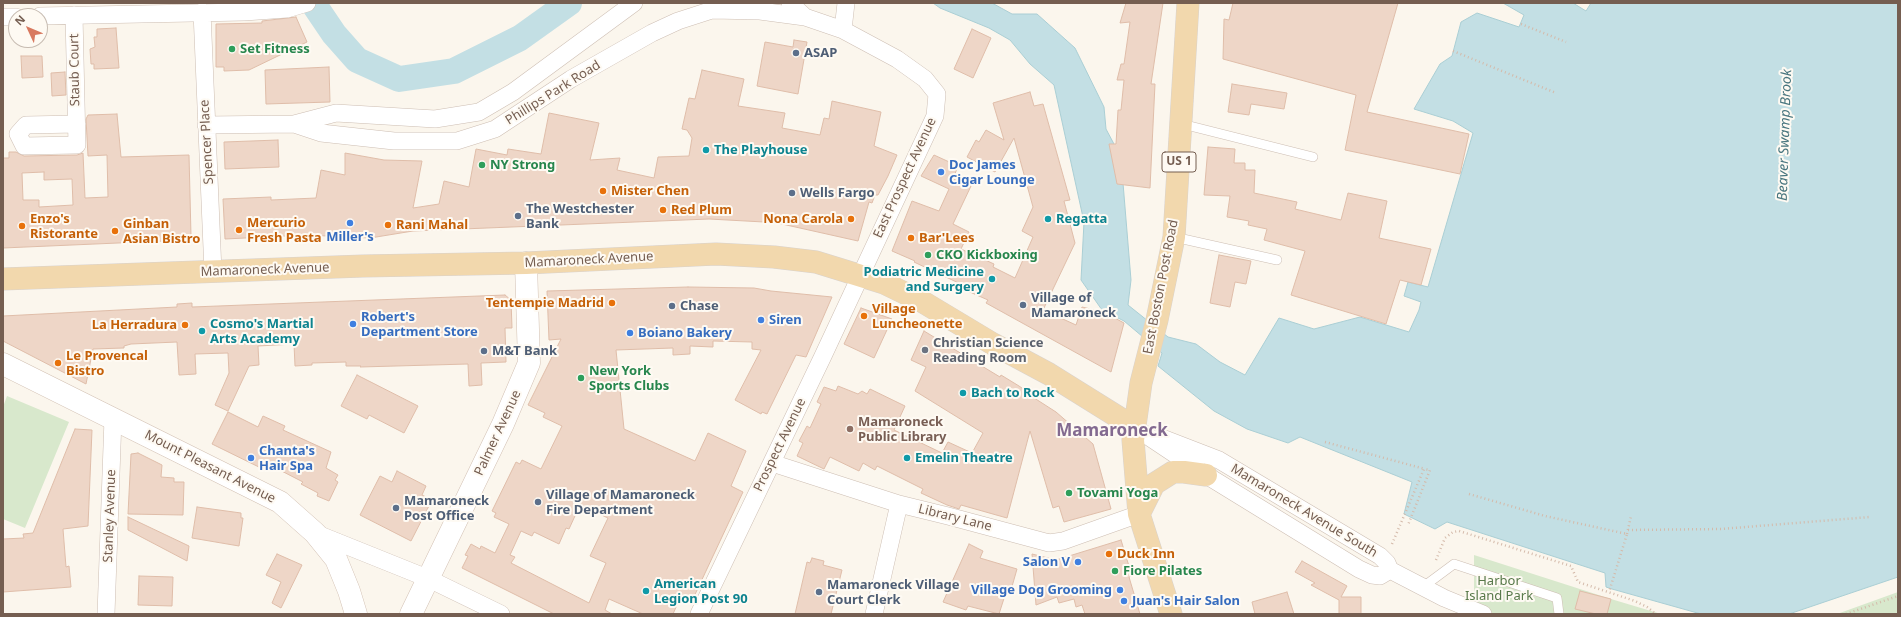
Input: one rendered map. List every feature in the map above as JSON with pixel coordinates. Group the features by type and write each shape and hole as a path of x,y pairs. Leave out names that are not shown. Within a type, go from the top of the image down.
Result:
{"main road":[{"name":"East Boston Post Road","path":"1134,427 1174,237 1182,124 1188,3"},
{"name":"Mamaroneck Avenue","path":"3,279 526,263 716,254 774,257 816,262 884,283 923,302 993,344 1049,374 1134,427"},
{"name":"US 1","path":"1134,427 1133,440 1139,514 1171,614"},
{"path":"1139,514 1154,484 1173,472 1206,475"}],"street":[{"name":"Phillips Park Road","path":"206,125 294,124 336,113 435,119 479,112 513,92 634,3"},
{"name":"Phillips Park Road","path":"790,3 806,17 819,23 843,30"},
{"path":"843,30 846,3"},
{"path":"49,12 74,15 244,12 302,5"},
{"name":"Phillips Park Road","path":"294,124 321,133 394,141 457,141 495,129 571,79 652,33 678,21 712,10 760,11 806,17"},
{"name":"Spencer Place","path":"202,12 213,272"},
{"name":"Staub Court","path":"74,15 77,124"},
{"name":"East Prospect Avenue","path":"843,30 898,59 925,79 937,94 935,116 860,276"},
{"name":"Palmer Avenue","path":"411,614 427,578 500,430 529,363 526,263"},
{"name":"Prospect Avenue","path":"699,614 860,276"},
{"name":"Mount Pleasant Avenue","path":"3,364 280,502 315,533 427,578 501,614"},
{"name":"Stanley Avenue","path":"106,614 113,418"},
{"name":"Mamaroneck Avenue South","path":"1134,427 1220,460 1380,556 1387,563 1390,570 1380,576 1372,576 1359,569 1206,475 1134,427"},
{"name":"Library Lane","path":"772,463 899,504 1049,543 1064,541 1139,514"},
{"path":"874,614 899,504"},
{"path":"315,533 336,559 349,591 356,614"},
{"path":"1390,570 1472,612"}],"lane":[{"path":"1182,124 1313,157"},
{"path":"1174,237 1277,260"},
{"path":"1423,587 1454,564 1557,598 1559,614"}],"path":[{"path":"1520,24 1566,42"},
{"path":"1453,51 1556,93"},
{"path":"1325,442 1430,470 1408,525"},
{"path":"1392,544 1424,469"},
{"path":"1469,494 1546,516 1627,534"},
{"path":"1609,592 1631,516"},
{"path":"1628,530 1721,528 1870,518"},
{"path":"1436,560 1445,538 1453,532 1459,531 1571,566 1578,582 1647,607 1656,614"},
{"path":"1846,614 1898,596"}],"green space":[{"path":"7,396 69,422 25,528 3,519 3,407"},
{"name":"Harbor Island Park","path":"1474,555 1611,599 1661,614 1474,614"},
{"path":"1898,592 1898,614 1837,614"}],"water":[{"name":"Beaver Swamp Brook","path":"933,3 992,3 1012,14 1037,14 1075,48 1104,107 1106,129 1114,144 1123,183 1131,280 1128,305 1168,337 1196,344 1220,362 1245,375 1279,318 1314,329 1360,317 1409,332 1421,302 1404,296 1408,282 1428,287 1473,133 1453,121 1414,109 1440,64 1452,56 1461,22 1477,13 1519,27 1524,15 1503,3 1573,3 1586,11 1591,3 1898,3 1898,577 1789,614 1701,614 1606,587 1605,573 1447,522 1435,529 1404,514 1412,482 1300,437 1288,443 1247,429 1214,411 1158,366 1162,353 1124,321 1102,310 1081,280 1084,222 1054,85 1030,64 1010,40 989,28 940,8"}],"building":[{"path":"1126,3 1163,3 1151,84 1155,84 1150,188 1117,184 1109,144 1116,144 1118,110 1121,110 1124,80 1117,80 1121,64 1124,64 1130,22 1120,23"},
{"path":"1233,3 1398,3 1367,112 1469,134 1460,174 1345,150 1356,95 1223,59 1224,19 1229,20"},
{"path":"296,17 307,42 249,70 224,71 224,67 216,67 216,24 262,23 262,21"},
{"path":"116,28 119,68 94,69 94,64 91,64 90,49 95,47 94,37 97,37 97,29"},
{"path":"972,29 991,38 973,78 954,69"},
{"path":"794,40 807,42 798,94 757,86 765,42 793,47"},
{"path":"21,56 42,56 43,77 22,78"},
{"path":"329,67 330,102 266,104 265,70"},
{"path":"702,70 744,79 738,106 785,113 782,128 820,135 824,118 829,119 832,101 881,112 874,146 897,155 878,195 875,195 872,203 869,202 858,241 764,220 764,222 709,219 413,231 370,238 306,235 225,239 223,199 271,197 271,200 316,198 321,170 345,175 345,153 384,160 422,161 413,208 439,204 444,181 469,187 476,149 507,155 508,149 541,154 549,113 599,123 590,160 620,158 617,170 654,178 658,157 689,156 692,138 687,130 682,129 689,98 695,99"},
{"path":"65,72 66,95 52,96 51,73"},
{"path":"1232,84 1287,93 1284,109 1251,104 1249,115 1228,112"},
{"path":"1030,92 1034,106 1043,104 1070,200 1064,201 1075,243 1043,310 1076,325 1082,307 1100,310 1124,323 1111,372 986,303 988,300 963,289 965,286 892,251 912,201 939,211 949,189 921,176 934,155 958,166 953,179 971,186 953,224 969,232 961,249 994,264 993,267 1015,278 1033,237 1022,231 1033,207 1014,138 995,172 967,157 976,140 979,142 986,130 1004,140 993,103"},
{"path":"117,114 121,157 189,155 191,236 187,240 3,248 3,158 9,158 9,152 16,152 24,156 77,155 83,153 85,198 108,197 107,155 88,156 86,119 88,115","holes":["44,172 44,180 72,179 73,205 39,207 39,200 23,200 22,173"]},
{"path":"278,140 279,167 225,169 224,142"},
{"path":"1208,147 1235,149 1234,163 1245,163 1245,170 1255,170 1254,193 1297,202 1295,209 1341,220 1348,193 1387,201 1379,238 1431,249 1421,285 1400,280 1386,324 1291,295 1305,251 1264,240 1267,229 1248,225 1249,221 1227,217 1230,196 1204,195"},
{"path":"1219,255 1251,261 1246,284 1235,282 1230,307 1210,303"},
{"path":"688,287 754,288 832,297 806,357 796,355 767,414 762,412 761,414 735,400 761,350 752,349 752,342 713,341 713,347 690,346 690,354 673,355 673,348 616,350 624,429 695,461 708,433 746,451 731,486 743,492 691,603 680,598 673,614 643,614 609,599 605,610 612,614 554,614 462,568 468,556 465,555 471,544 480,549 481,546 495,553 509,524 494,517 496,513 492,511 516,462 520,464 522,460 541,469 562,426 543,417 545,413 528,405 561,339 549,340 547,291","holes":["580,505 608,518 590,556 606,563 589,603 511,563 515,557 510,555 521,531 532,536 534,532 559,544 566,528 569,529"]},
{"path":"505,295 511,300 512,328 505,328 506,362 481,363 482,385 469,386 468,364 360,367 361,366 346,366 346,362 312,363 312,365 295,366 294,344 258,346 259,365 249,366 228,411 215,405 229,373 228,353 195,354 196,374 179,375 177,342 131,344 124,346 124,348 93,349 86,384 3,341 3,316 177,307 177,304 192,303 192,307"},
{"path":"861,308 892,319 874,358 844,344"},
{"path":"924,331 1000,377 1001,375 1019,386 1029,393 1028,394 1056,412 1093,444 1111,509 1064,522 1059,506 1053,508 1030,431 1007,518 961,505 959,509 947,505 921,493 923,489 877,466 875,470 863,463 859,471 830,457 824,469 797,456 803,443 799,441 807,426 810,428 821,404 817,402 824,387 836,391 838,386 858,394 862,391 867,394 870,389 905,406 894,430 942,453 948,442 972,453 983,433 915,391 926,367 911,360"},
{"path":"357,375 418,406 404,433 369,415 367,419 341,406"},
{"path":"228,412 258,427 263,416 285,426 283,430 331,452 326,468 338,475 335,480 338,482 329,501 317,496 318,493 301,484 303,482 268,464 265,470 212,444"},
{"path":"75,429 92,430 88,526 63,529 66,567 69,566 71,587 3,592 3,539 24,538 23,534 33,533"},
{"path":"138,453 162,465 161,477 174,478 174,482 184,482 183,515 128,514 131,454"},
{"name":"Mamaroneck Post Office","path":"397,471 426,486 422,495 432,500 411,541 360,515 380,476 392,482"},
{"path":"197,507 241,513 241,518 243,518 239,546 192,538"},
{"path":"128,517 189,546 187,561 128,530"},
{"path":"1121,540 1132,576 1129,577 1140,614 1085,614 1082,605 1076,607 1074,599 1059,603 1057,597 1036,605 1032,554 1056,560"},
{"path":"969,544 983,551 980,558 1017,569 1011,590 1007,589 999,614 968,606 966,610 943,602"},
{"path":"277,554 302,565 281,608 272,603 281,582 266,575"},
{"name":"Mamaroneck Village Court Clerk","path":"812,558 824,561 823,565 842,570 831,614 795,614 807,562 810,563"},
{"path":"1302,561 1347,586 1341,597 1361,597 1361,614 1339,614 1339,600 1311,585 1315,583 1295,572"},
{"path":"139,576 173,577 172,606 138,605"},
{"path":"1580,591 1611,599 1607,614 1596,614 1575,609"},
{"path":"1287,592 1294,614 1255,614 1252,602"}],"waterway":[{"path":"313,3 334,34 357,60 399,79 454,71 520,38 569,3"}],"place":[{"name":"Set Fitness","path":"232,49"},
{"name":"ASAP","path":"796,53"},
{"name":"The Playhouse","path":"706,150"},
{"name":"NY Strong","path":"482,165"},
{"name":"Doc James Cigar Lounge","path":"941,172"},
{"name":"Mister Chen","path":"603,191"},
{"name":"Wells Fargo","path":"792,193"},
{"name":"Red Plum","path":"663,210"},
{"name":"The Westchester Bank","path":"518,216"},
{"name":"Nona Carola","path":"851,219"},
{"name":"Regatta","path":"1048,219"},
{"name":"Miller's","path":"350,223"},
{"name":"Rani Mahal","path":"388,225"},
{"name":"Enzo's Ristorante","path":"22,226"},
{"name":"Mercurio Fresh Pasta","path":"239,230"},
{"name":"Ginban Asian Bistro","path":"115,231"},
{"name":"Bar'Lees","path":"911,238"},
{"name":"CKO Kickboxing","path":"928,255"},
{"name":"Podiatric Medicine and Surgery","path":"992,279"},
{"name":"Tentempie Madrid","path":"612,303"},
{"name":"Village of Mamaroneck","path":"1023,305"},
{"name":"Chase","path":"672,306"},
{"name":"Village Luncheonette","path":"864,316"},
{"name":"Siren","path":"761,320"},
{"name":"Robert's Department Store","path":"353,324"},
{"name":"La Herradura","path":"185,325"},
{"name":"Cosmo's Martial Arts Academy","path":"202,331"},
{"name":"Boiano Bakery","path":"630,333"},
{"name":"Christian Science Reading Room","path":"925,350"},
{"name":"M&T Bank","path":"484,351"},
{"name":"Le Provencal Bistro","path":"58,363"},
{"name":"New York Sports Clubs","path":"581,378"},
{"name":"Bach to Rock","path":"963,393"},
{"name":"Mamaroneck Public Library","path":"850,429"},
{"name":"Chanta's Hair Spa","path":"251,458"},
{"name":"Emelin Theatre","path":"907,458"},
{"name":"Tovami Yoga","path":"1069,493"},
{"name":"Village of Mamaroneck Fire Department","path":"538,502"},
{"name":"Mamaroneck Post Office","path":"396,508"},
{"name":"Duck Inn","path":"1109,554"},
{"name":"Salon V","path":"1078,562"},
{"name":"Fiore Pilates","path":"1115,571"},
{"name":"Village Dog Grooming","path":"1120,590"},
{"name":"American Legion Post 90","path":"646,591"},
{"name":"Mamaroneck Village Court Clerk","path":"819,592"},
{"name":"Juan's Hair Salon","path":"1124,601"}],"district":[{"name":"Mamaroneck","path":"1112,431"}]}
